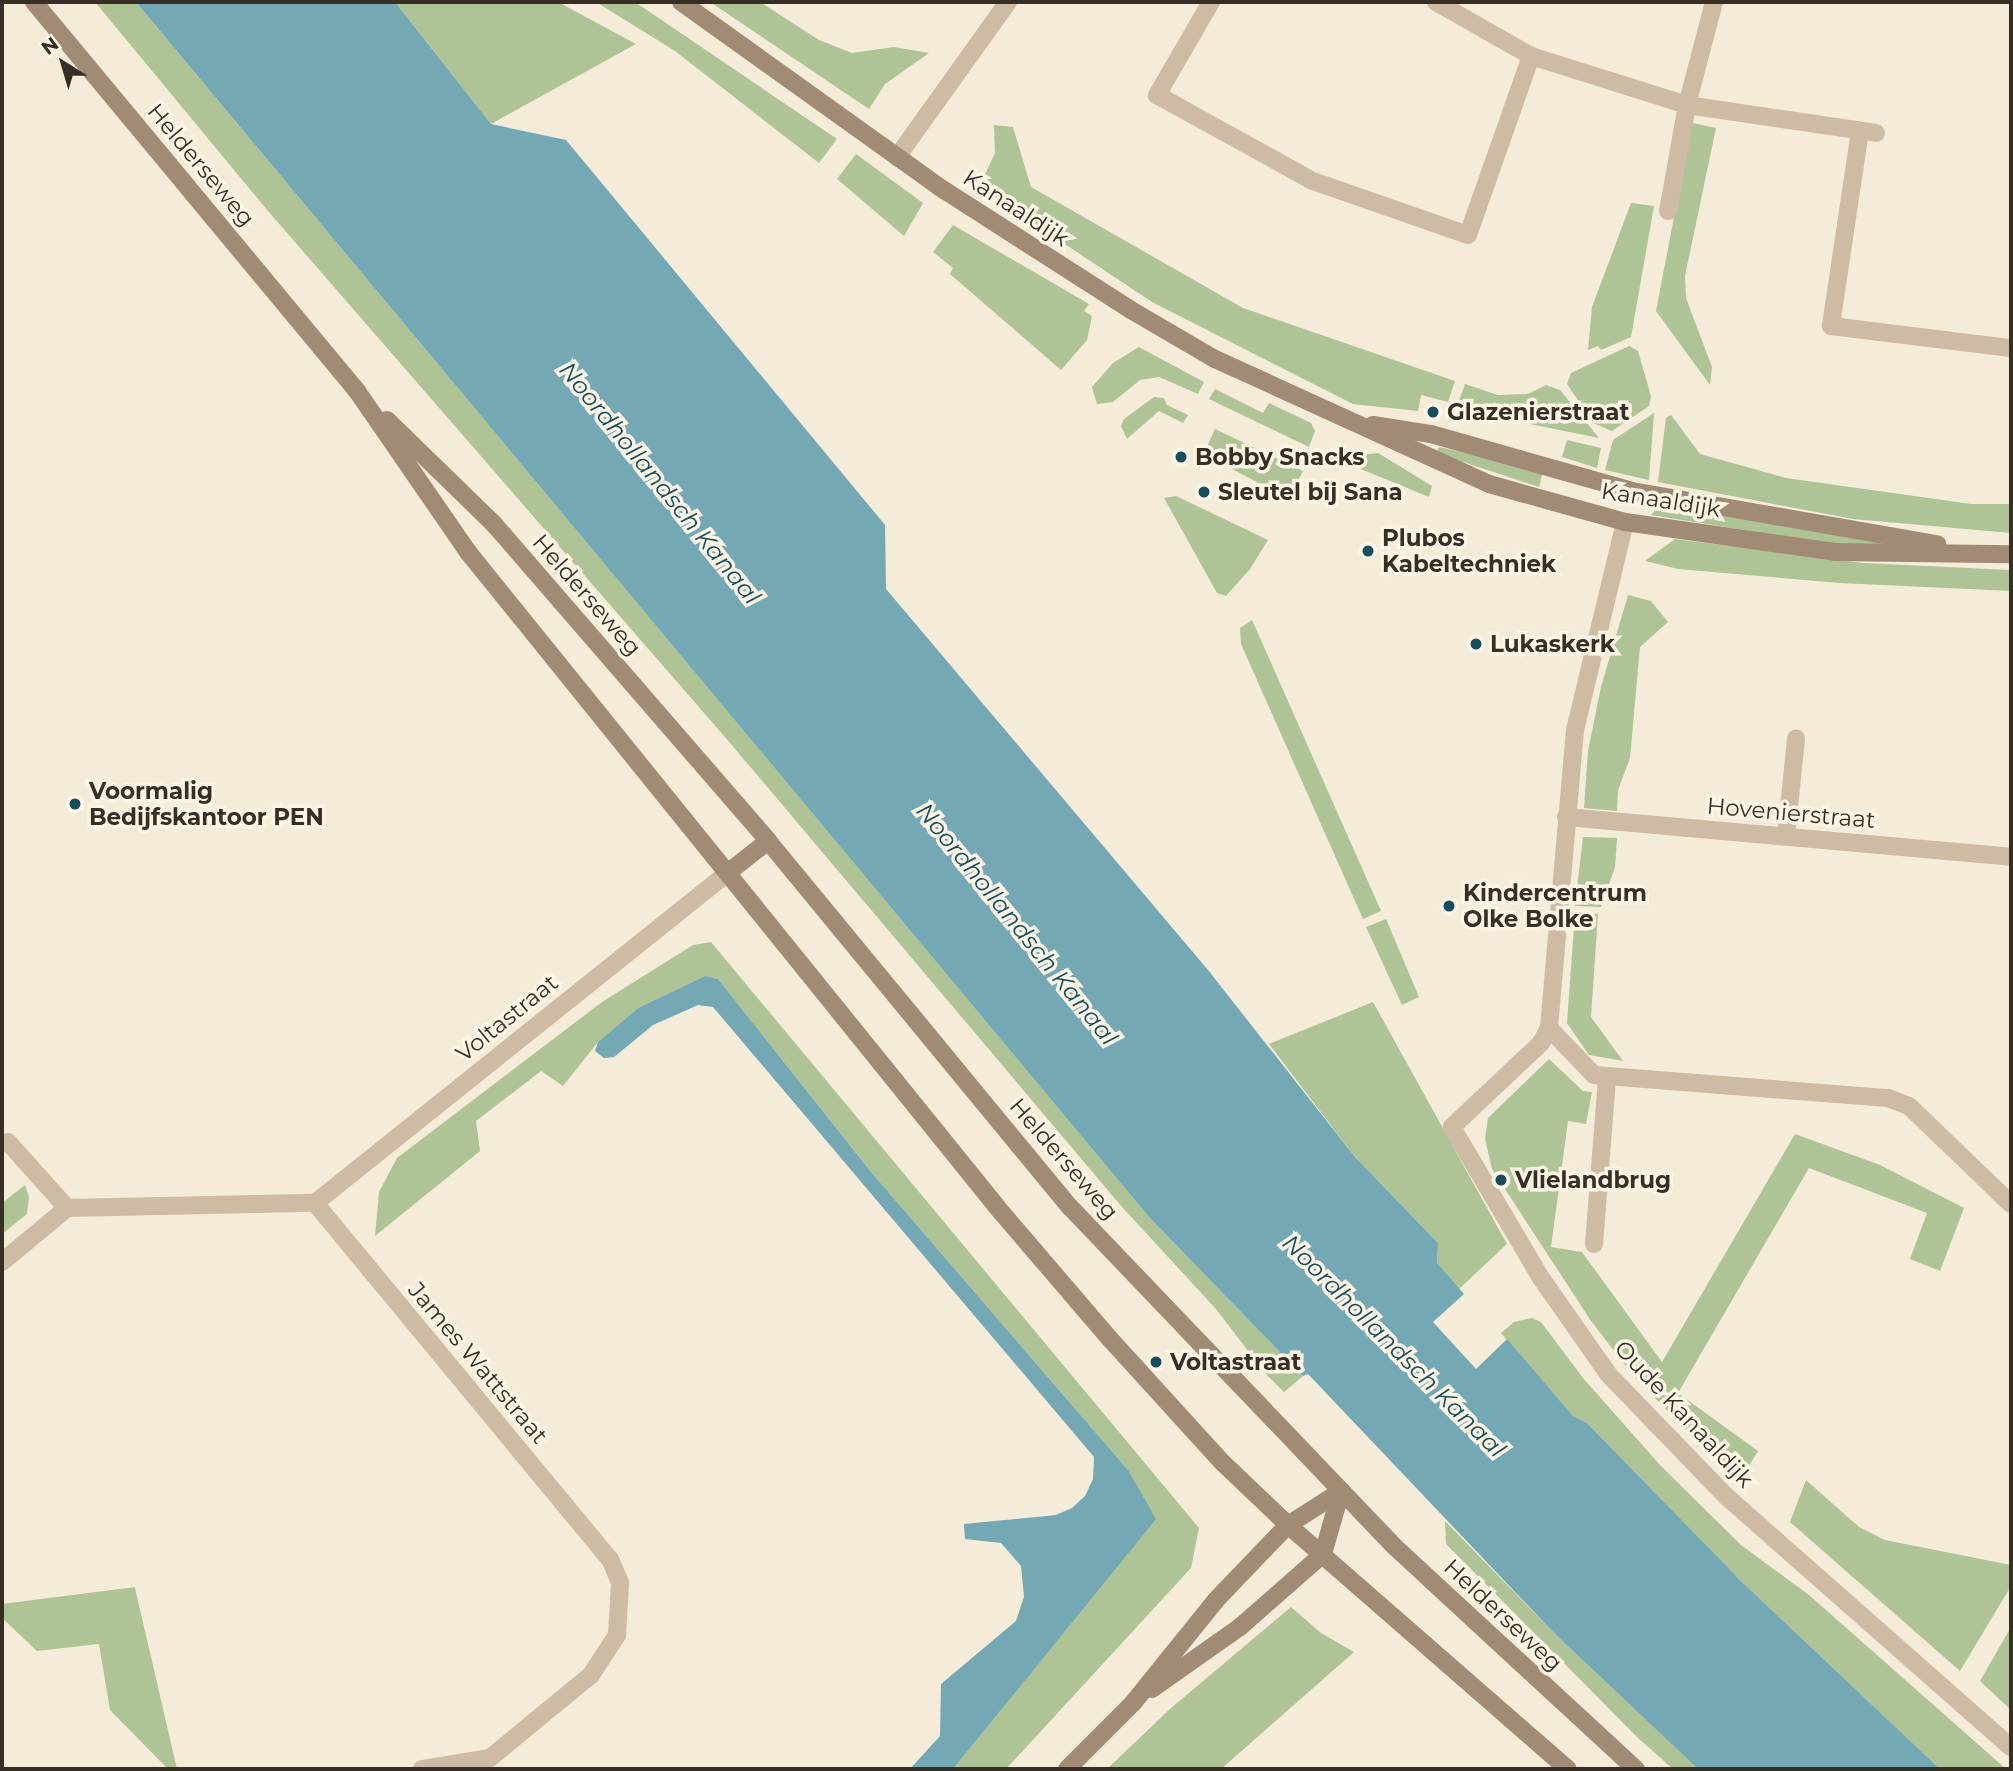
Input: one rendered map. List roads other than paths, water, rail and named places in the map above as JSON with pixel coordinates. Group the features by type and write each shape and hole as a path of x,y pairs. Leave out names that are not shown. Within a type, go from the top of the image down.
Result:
{"main road":[{"name":"Helderseweg","path":"34,2 357,391 468,552 730,871 1020,1234 1223,1463 1288,1525 1568,1769"},
{"name":"Kanaaldijk","path":"681,2 897,157 1181,340 1346,420 1489,484 1625,522 1835,552 2011,554"},
{"name":"Helderseweg","path":"357,391 493,523 768,841 1070,1207 1395,1548 1636,1769"},
{"name":"Kanaaldijk","path":"1346,420 1431,435 1632,491 1986,553"},
{"path":"1625,522 1632,491"},
{"path":"730,871 768,841"},
{"path":"1067,1769 1133,1703 1216,1600 1288,1525 1341,1491"},
{"path":"1133,1703 1240,1627 1323,1554 1341,1491"}],"street":[{"path":"897,157 1008,2"},
{"path":"1211,2 1157,95 1313,181 1468,235 1531,56"},
{"path":"1436,2 1531,56 1687,105 1868,132 1832,326 2011,348"},
{"path":"1668,211 1687,105 1714,2"},
{"path":"1625,522 1575,730 1549,1028 1594,1075 1626,1075 1888,1098 1909,1106 2011,1204"},
{"path":"1786,836 1796,739"},
{"name":"Hovenierstraat","path":"1566,817 2011,857"},
{"name":"Voltastraat","path":"315,1203 730,871"},
{"name":"Oude Kanaaldijk","path":"1549,1028 1541,1043 1452,1127 1541,1278 1609,1376 1684,1454 2011,1747"},
{"path":"1594,1244 1607,1077"},
{"path":"8,1142 67,1208"},
{"path":"2,1262 67,1208 315,1203"},
{"name":"James Wattstraat","path":"315,1203 610,1559 620,1583 617,1634 591,1675 490,1758 422,1769"}],"water":[{"name":"Noordhollandsch Kanaal","path":"136,2 395,2 491,124 566,140 885,525 886,589 1208,970 1355,1157 1438,1243 1437,1263 1464,1294 1433,1322 1476,1369 1507,1339 1573,1416 1587,1423 1743,1583 1940,1769 1698,1769 1555,1634 1308,1374 1303,1376 1149,1217"},
{"path":"705,976 718,979 871,1172 1128,1470 1156,1519 953,1769 910,1769 940,1736 941,1684 1016,1621 1024,1597 1021,1566 1001,1543 965,1539 964,1524 1056,1515 1072,1508 1085,1496 1093,1479 1094,1457 713,1007 698,1005 653,1025 614,1057 604,1058 595,1051 598,1042 638,1008"}],"place":[{"name":"Glazenierstraat","path":"1433,412"},
{"name":"Bobby Snacks","path":"1181,457"},
{"name":"Sleutel bij Sana","path":"1204,492"},
{"name":"Plubos Kabeltechniek","path":"1368,551"},
{"name":"Lukaskerk","path":"1476,644"},
{"name":"Voormalig Bedijfskantoor PEN","path":"75,804"},
{"name":"Kindercentrum Olke Bolke","path":"1449,906"},
{"name":"Vlielandbrug","path":"1501,1180"},
{"name":"Voltastraat","path":"1156,1362"}]}
